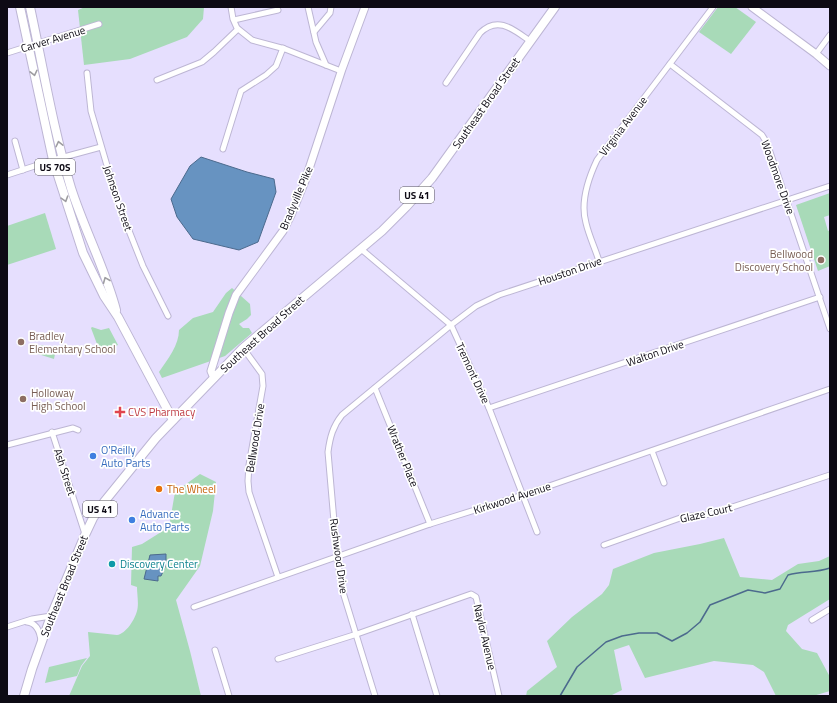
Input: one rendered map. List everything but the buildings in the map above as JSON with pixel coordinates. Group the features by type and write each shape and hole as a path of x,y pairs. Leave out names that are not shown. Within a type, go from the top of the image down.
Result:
{"main road":[{"name":"US 70S","path":"20,7 53,160 83,253 104,296 118,317 173,420"},
{"name":"US 70S","path":"30,7 62,158 82,219 111,293 118,317"},
{"name":"Bradyville Pike","path":"214,378 211,370 236,295 283,231 291,215 305,181 365,7"},
{"name":"Southeast Broad Street","path":"24,696 51,616 85,535 93,518 104,502 156,438 243,348 382,231 406,207 432,178 555,7"},
{"path":"752,7 830,66"}],"street":[{"path":"231,7 238,29 252,40 283,48 342,71"},
{"path":"308,7 316,42 326,65"},
{"path":"314,32 330,13 332,7"},
{"name":"Virginia Avenue","path":"599,261 585,222 584,204 589,178 597,160 713,7"},
{"path":"234,20 278,10"},
{"name":"Carver Avenue","path":"7,53 99,24"},
{"path":"446,84 480,33 485,28 493,25 509,27 530,41"},
{"path":"158,80 202,62 238,29"},
{"path":"816,54 830,35"},
{"path":"223,149 241,91 266,75 276,66 283,48"},
{"name":"Woodmore Drive","path":"670,64 762,135 768,143 830,329"},
{"name":"Johnson Street","path":"87,73 91,111 118,203 137,252 168,316"},
{"path":"15,141 23,170"},
{"path":"7,175 53,160 101,147"},
{"name":"Houston Drive","path":"342,415 451,325 476,306 499,295 830,186"},
{"name":"Tremont Drive","path":"361,249 451,325 490,408 537,532"},
{"name":"Walton Drive","path":"490,408 820,297"},
{"name":"Bellwood Drive","path":"243,348 262,374 263,386 249,465 249,492 278,577"},
{"name":"Wrather Place","path":"375,388 430,524"},
{"name":"Kirkwood Avenue","path":"194,607 430,524 523,495 830,390"},
{"name":"Rushwood Drive","path":"342,415 336,423 330,439 328,452 337,556 342,589 375,696"},
{"path":"7,445 52,432 73,428 78,430"},
{"name":"Ash Street","path":"52,432 85,535"},
{"path":"652,450 664,482"},
{"name":"Glaze Court","path":"604,545 682,517 711,514 830,475"},
{"name":"Naylor Avenue","path":"278,659 357,634 471,594 476,597 499,696"},
{"path":"812,620 830,609"},
{"path":"412,614 437,696"},
{"path":"7,627 51,616"},
{"path":"24,622 31,622 35,624 42,641"},
{"path":"215,650 228,696"}],"green space":[{"path":"85,7 204,7 203,19 187,37 130,59 84,65 78,10"},
{"path":"718,7 735,7 756,22 731,54 699,32"},
{"name":"Bellwood Discovery School","path":"830,193 830,215 824,217 828,231 830,230 830,266 818,271 796,205"},
{"path":"45,213 56,249 7,265 7,226"},
{"path":"232,288 250,304 251,315 239,324 243,328 249,328 252,333 225,356 162,378 159,372 175,346 179,336 179,330 193,318 213,312 226,293"},
{"path":"91,328 101,330 109,328 118,345 100,352"},
{"path":"41,345 56,349 54,359 38,354"},
{"path":"200,474 216,482 213,511 200,566 176,600 201,696 69,696 82,666 90,656 88,632 120,634 130,626 136,614 138,605 137,587 131,585 132,547 142,544 169,527 175,492"},
{"path":"724,538 740,577 772,580 798,564 819,561 830,556 830,599 788,625 786,631 802,649 817,653 830,677 830,691 813,696 776,696 764,672 753,665 714,661 645,678 629,645 614,650 622,690 610,696 526,696 527,691 557,667 547,641 572,617 602,594 609,585 613,569 654,553"},
{"path":"87,658 81,666 77,676 45,683 49,667"}],"water":[{"path":"201,157 274,179 276,192 258,242 239,250 193,239 177,217 171,199 190,166"},
{"path":"166,554 166,565 161,576 158,576 158,581 144,579 150,555"}],"waterway":[{"path":"560,696 577,667 606,642 622,636 639,633 657,633 672,641 687,633 700,622 710,605 748,590 765,593 780,589 788,575 830,568"}],"place":[{"name":"Bellwood Discovery School","path":"821,260"},
{"name":"Bradley Elementary School","path":"21,342"},
{"name":"Holloway High School","path":"23,399"},
{"name":"CVS Pharmacy","path":"120,412"},
{"name":"O'Reilly Auto Parts","path":"93,456"},
{"name":"The Wheel","path":"159,489"},
{"name":"Advance Auto Parts","path":"132,520"},
{"name":"Discovery Center","path":"112,564"}]}
